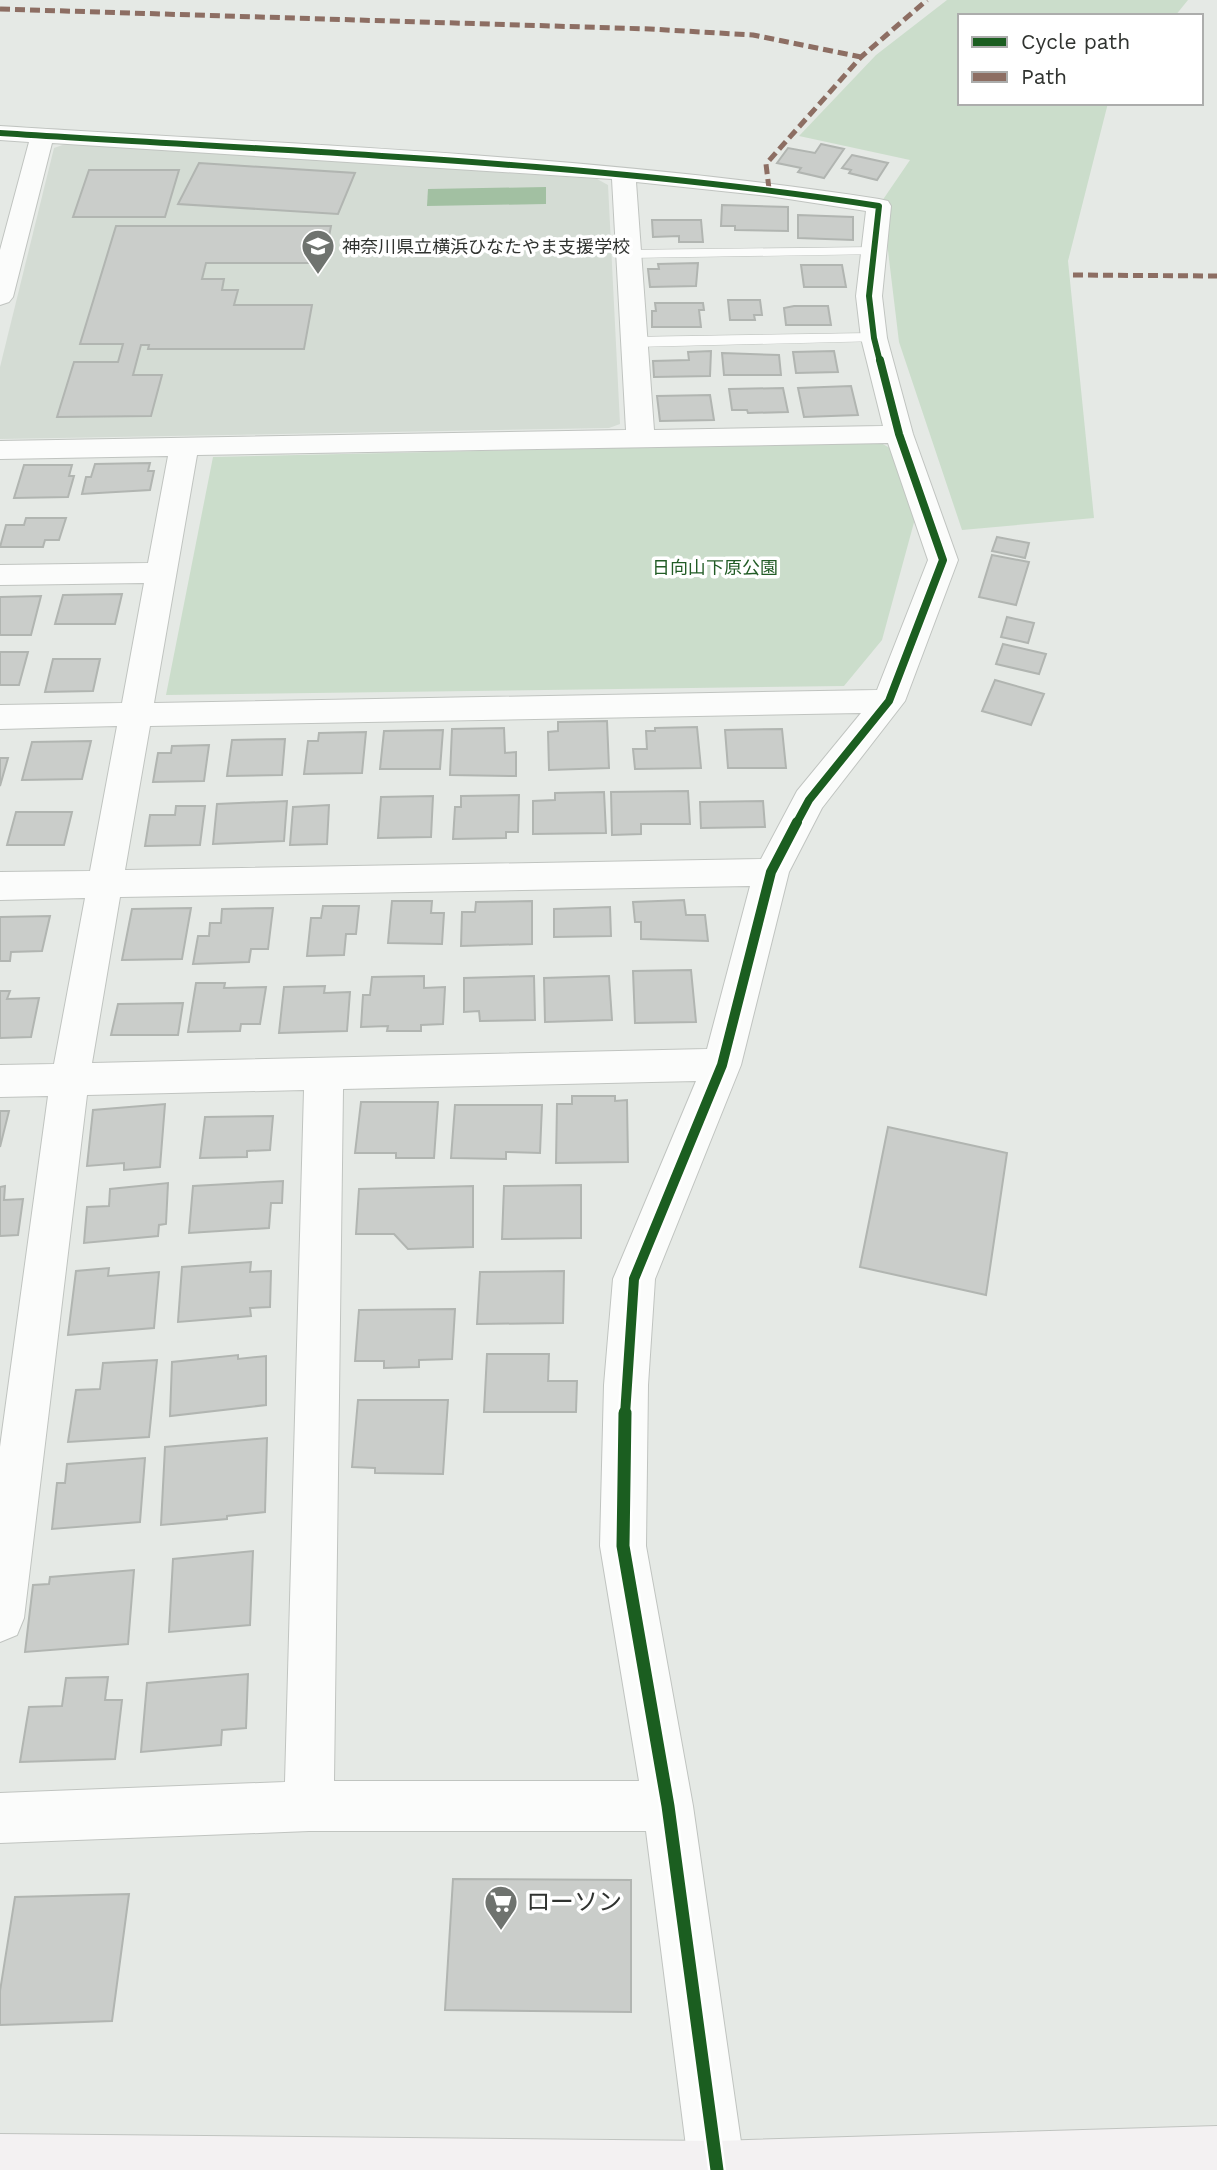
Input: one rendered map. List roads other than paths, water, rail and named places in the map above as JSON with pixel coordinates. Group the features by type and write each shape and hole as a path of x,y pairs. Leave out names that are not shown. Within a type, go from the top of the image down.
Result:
{"street":[{"path":"0,133 624,173 769,189 879,206 869,296 874,338 899,434 943,560 889,701 809,800 771,872 722,1065 634,1279 626,1385 623,1546 668,1806 716,2169"},
{"path":"0,298 43,134"},
{"path":"624,173 640,439"},
{"path":"0,450 899,434"},
{"path":"0,1618 70,1079 184,447"},
{"path":"0,575 161,573"},
{"path":"0,717 889,701"},
{"path":"0,886 771,872"},
{"path":"0,1080 722,1065"},
{"path":"309,1806 324,1074"},
{"path":"0,1818 309,1806 668,1806"},
{"path":"0,2162 716,2169 1217,2154"}],"lane":[{"path":"629,254 875,251"},
{"path":"635,342 874,338"}],"place":[{"name":"神奈川県立横浜ひなたやま支援学校","path":"318,276"},
{"name":"ローソン","path":"501,1932"}],"park label":[{"name":"日向山下原公園","path":"715,567"}]}
